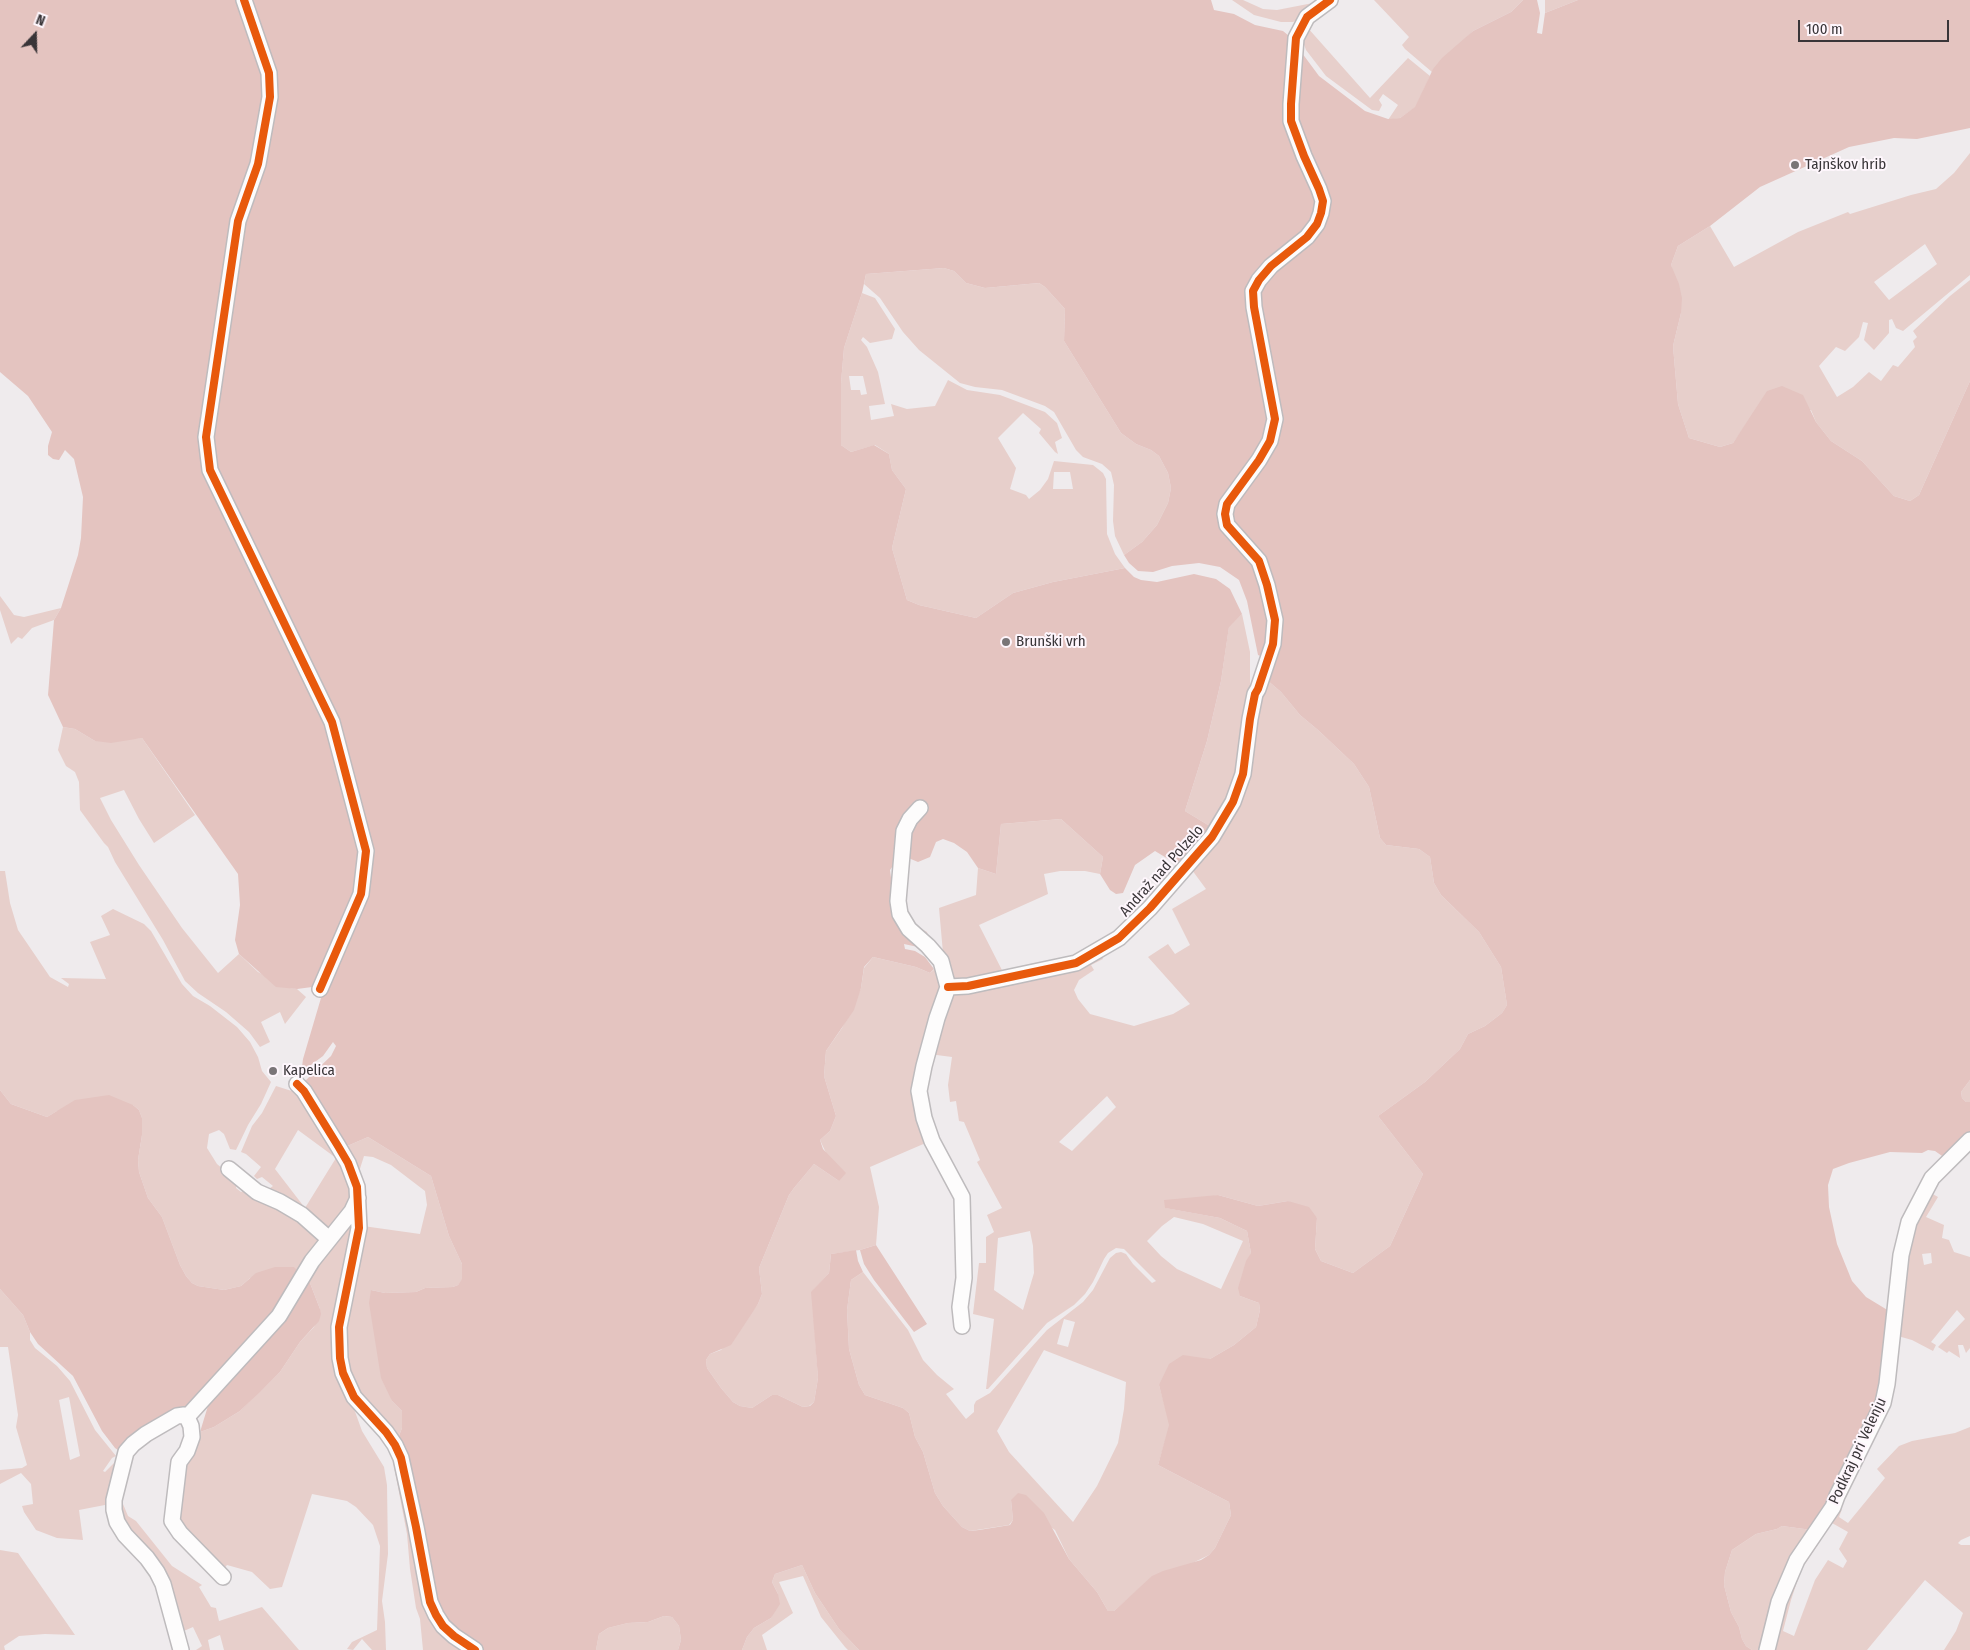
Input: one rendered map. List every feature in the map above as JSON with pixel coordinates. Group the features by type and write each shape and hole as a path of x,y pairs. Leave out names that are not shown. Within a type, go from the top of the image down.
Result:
{"street":[{"path":"244,0 269,73 270,97 258,164 238,221 206,437 210,470 332,722 366,851 361,894 320,988"},
{"name":"Andraž nad Polzelo","path":"948,987 968,986 1076,963 1119,938 1150,908 1212,837 1233,802 1243,774 1255,694 1274,644 1275,620 1268,585 1259,562 1227,525 1225,514 1227,504 1259,460 1270,441 1275,419 1254,307 1253,291 1258,280 1271,266 1307,237 1317,224 1321,213 1322,201 1319,188 1304,156 1291,121 1291,104 1296,38 1307,17 1330,0"},
{"path":"920,808 910,818 904,831 898,901 900,914 910,929 928,946 940,961 948,987 937,1018 919,1090 924,1118 932,1141 962,1197 964,1278 960,1307 962,1326"},
{"path":"297,1084 304,1092 348,1163 359,1197 359,1228 339,1326 340,1358 343,1373 354,1397 386,1432 401,1458 422,1564 433,1608 443,1626 475,1650"},
{"name":"Podkraj pri Velenju","path":"1767,1650 1779,1602 1797,1560 1834,1507 1841,1488 1883,1403 1888,1375 1901,1255 1909,1222 1932,1178 1970,1140"},
{"path":"229,1169 256,1192 280,1202 302,1215 329,1239"},
{"path":"188,1417 280,1316 312,1261 352,1211 359,1197"},
{"path":"181,1650 158,1572 124,1535 117,1522 114,1500 121,1466 126,1452 133,1444 177,1416 184,1415 188,1417"},
{"path":"188,1417 192,1438 187,1451 179,1462 172,1521 180,1533 222,1577"}],"shaded area":[{"path":"0,0 1211,0 1214,10 1234,14 1255,25 1283,31 1289,36 1291,46 1287,115 1293,142 1318,198 1315,217 1302,234 1257,269 1250,282 1246,295 1271,408 1271,426 1263,448 1221,504 1219,517 1226,531 1254,559 1267,590 1271,621 1270,636 1263,657 1258,655 1247,601 1239,580 1220,567 1199,563 1172,566 1153,572 1138,571 1129,563 1124,555 1142,542 1157,525 1168,503 1171,488 1168,473 1159,456 1151,450 1136,444 1121,433 1064,341 1065,309 1045,287 1039,283 985,288 966,283 954,271 944,268 866,274 862,293 844,348 841,383 841,445 851,452 874,445 889,454 892,470 906,489 892,548 907,600 919,605 976,618 1013,593 1053,582 1125,568 1134,577 1141,580 1157,582 1194,574 1216,579 1230,589 1242,614 1229,627 1221,681 1207,741 1185,811 1213,828 1183,868 1155,851 1135,865 1123,893 1116,894 1110,890 1100,874 1103,857 1061,819 1001,824 996,874 978,868 967,852 954,843 943,839 936,842 930,857 918,862 906,857 897,860 890,870 896,916 900,925 916,940 918,947 904,944 905,949 915,951 925,957 934,969 930,973 916,967 873,957 864,967 861,988 854,1010 826,1051 824,1076 836,1116 830,1131 820,1140 823,1149 846,1173 839,1181 814,1164 794,1188 789,1195 759,1268 762,1294 758,1304 731,1345 710,1354 706,1360 707,1368 721,1388 733,1402 740,1406 752,1408 772,1395 778,1395 803,1407 810,1406 814,1402 818,1378 811,1292 829,1273 831,1254 856,1250 863,1272 851,1280 847,1310 849,1349 859,1385 865,1395 903,1408 909,1413 915,1437 923,1452 935,1493 943,1506 962,1527 970,1531 979,1530 1010,1525 1013,1520 1011,1500 1018,1493 1026,1495 1044,1513 1069,1559 1097,1592 1108,1611 1114,1611 1152,1576 1201,1560 1215,1548 1231,1515 1229,1502 1158,1465 1169,1425 1159,1385 1169,1364 1183,1355 1210,1359 1234,1345 1256,1327 1260,1310 1259,1303 1240,1296 1238,1288 1246,1261 1251,1253 1247,1231 1220,1218 1165,1208 1164,1200 1218,1195 1258,1206 1288,1201 1309,1207 1317,1218 1315,1249 1321,1261 1353,1273 1390,1246 1423,1174 1378,1116 1425,1082 1460,1049 1468,1034 1485,1026 1502,1013 1507,1005 1501,967 1479,932 1441,895 1434,883 1430,857 1419,849 1386,845 1380,838 1369,787 1354,764 1300,715 1281,692 1267,680 1272,671 1279,635 1274,585 1266,565 1230,520 1229,510 1236,495 1253,476 1268,453 1278,431 1279,411 1255,296 1259,283 1288,260 1311,236 1322,223 1326,209 1326,193 1302,140 1295,117 1298,54 1302,53 1319,76 1365,111 1388,119 1400,118 1415,107 1433,69 1442,58 1473,31 1511,12 1523,0 1537,0 1540,13 1537,33 1542,34 1545,13 1578,0 1970,0 1970,128 1917,139 1894,138 1849,147 1760,187 1710,226 1678,246 1671,265 1679,284 1682,298 1681,313 1673,346 1678,404 1689,438 1720,447 1733,443 1767,391 1782,386 1803,395 1816,422 1831,441 1862,461 1894,496 1910,501 1919,495 1970,381 1970,1080 1961,1092 1962,1098 1966,1102 1970,1102 1970,1134 1945,1158 1935,1151 1928,1150 1922,1153 1890,1152 1833,1169 1828,1185 1829,1207 1837,1244 1852,1281 1866,1297 1894,1314 1884,1385 1865,1433 1836,1486 1827,1507 1812,1530 1782,1526 1756,1534 1732,1550 1725,1572 1724,1585 1731,1612 1739,1627 1742,1639 1746,1646 1752,1650 859,1650 839,1629 815,1593 802,1565 775,1574 772,1582 778,1594 780,1604 771,1618 754,1628 747,1637 742,1650 678,1650 681,1640 679,1626 672,1617 664,1616 648,1622 628,1623 608,1628 599,1634 596,1650 483,1650 460,1636 444,1620 435,1605 405,1459 397,1441 402,1428 402,1411 392,1401 381,1378 369,1303 371,1290 385,1293 416,1292 425,1288 453,1287 458,1285 462,1279 462,1264 449,1236 431,1176 368,1137 345,1147 304,1082 331,1056 336,1046 333,1042 323,1056 304,1070 302,1067 326,981 320,979 312,987 297,989 276,987 239,954 235,940 240,905 238,874 142,738 111,743 95,741 75,729 63,727 48,695 54,620 61,608 78,555 81,538 83,497 74,459 65,450 59,460 53,459 48,455 48,446 52,432 28,396 0,372"},
{"path":"1232,0 1243,0 1263,9 1277,10 1313,3 1315,6 1302,18 1293,22 1281,22 1254,15"},
{"path":"1374,0 1523,0 1511,12 1473,31 1432,72 1405,49 1402,45 1409,37"},
{"path":"1545,0 1578,0 1545,13"},
{"path":"1307,27 1370,98 1408,58 1430,76 1416,107 1400,118 1388,120 1398,105 1383,94 1379,100 1382,105 1379,111 1372,110 1326,76 1306,50 1302,39"},
{"path":"1970,153 1970,275 1903,331 1896,328 1892,319 1889,320 1889,333 1874,350 1864,340 1868,323 1863,322 1859,337 1845,351 1836,347 1819,366 1837,397 1853,387 1869,372 1881,381 1893,365 1898,367 1915,347 1913,341 1917,337 1913,331 1970,280 1970,381 1919,495 1910,501 1894,496 1862,461 1831,441 1816,422 1811,410 1748,422 1733,443 1720,447 1689,438 1678,404 1673,346 1681,313 1671,265 1678,246 1710,226 1734,267 1798,232 1848,212 1850,214 1936,189 1954,173","holes":["1925,244 1937,264 1889,300 1874,282"]},
{"path":"944,268 954,271 966,283 985,288 1039,283 1045,287 1065,309 1064,341 1121,433 1136,444 1151,450 1159,456 1168,473 1171,488 1168,503 1157,525 1142,542 1124,555 1115,536 1113,521 1114,485 1111,472 1102,464 1083,457 1076,450 1054,412 1045,406 1002,390 960,383 919,350 903,332 880,298 864,284 866,274"},
{"path":"862,293 875,298 895,329 892,339 870,343 863,337 861,340 867,347 878,372 885,404 869,406 871,420 894,416 891,404 907,409 935,406 948,380 967,390 1000,395 1045,412 1057,423 1062,438 1055,442 1058,454 1039,433 1041,429 1023,413 998,438 1016,468 1010,489 1026,495 1029,499 1040,490 1048,479 1054,461 1093,465 1103,473 1106,479 1107,534 1115,554 1125,568 1053,582 1013,593 976,618 919,605 907,600 892,548 906,489 892,470 889,454 875,445 851,452 841,445 841,383 844,348","holes":["849,376 863,376 867,394 861,395 860,390 851,390","1054,472 1070,472 1073,489 1053,489"]},
{"path":"0,596 14,615 24,617 61,608 54,620 32,628 22,639 18,637 11,644 0,610"},
{"path":"1242,614 1250,652 1250,693 1243,765 1213,828 1185,811 1207,741 1221,681 1229,626"},
{"path":"1267,680 1281,692 1300,715 1354,764 1369,787 1380,838 1386,845 1419,849 1430,857 1434,883 1441,895 1479,932 1501,967 1507,1005 1502,1013 1485,1026 1468,1034 1460,1049 1425,1082 1378,1116 1423,1174 1390,1246 1353,1273 1321,1261 1315,1249 1317,1218 1288,1201 1258,1206 1218,1195 1166,1208 1220,1218 1247,1231 1251,1253 1240,1296 1259,1303 1260,1310 1256,1327 1234,1345 1159,1385 1170,1425 1158,1465 1229,1502 1231,1515 1215,1548 1209,1555 1139,1589 1114,1611 1108,1611 1097,1592 1069,1559 1055,1530 1011,1500 1013,1520 1009,1525 970,1531 962,1527 943,1506 935,1493 923,1452 915,1437 909,1413 903,1408 865,1395 859,1385 849,1349 847,1310 851,1280 863,1272 908,1330 923,1360 954,1389 946,1394 966,1419 974,1412 976,1401 990,1393 1047,1330 1083,1302 1093,1290 1110,1258 1116,1253 1126,1254 1152,1283 1156,1281 1124,1249 1116,1248 1108,1253 1085,1294 1074,1305 1047,1323 986,1389 994,1319 973,1314 979,1263 986,1263 986,1237 994,1232 987,1215 1002,1208 977,1162 980,1160 964,1122 959,1121 956,1101 950,1102 948,1085 952,1057 929,1054 948,991 1101,954 1103,959 1091,965 1094,970 1079,980 1074,990 1078,999 1090,1014 1134,1026 1173,1014 1190,1004 1148,957 1168,944 1175,954 1190,945 1172,909 1206,889 1192,870 1229,815 1252,715","holes":["1107,1096 1116,1107 1072,1151 1059,1142","1174,1217 1203,1224 1243,1241 1221,1289 1177,1269 1161,1256 1147,1241","1030,1231 1033,1246 1034,1273 1023,1310 994,1290 998,1238","1064,1319 1075,1322 1068,1347 1057,1344","1044,1350 1126,1382 1124,1409 1118,1443 1097,1486 1073,1522 1009,1452 997,1431"]},
{"path":"63,727 75,729 95,741 142,738 195,815 154,843 124,790 100,798 111,820 139,865 182,928 218,973 239,954 258,972 290,988 297,989 306,997 285,1024 280,1012 261,1022 270,1042 260,1047 249,1032 185,981 108,847 80,810 79,782 75,772 66,766 58,750"},
{"path":"1061,819 1103,857 1100,874 1085,871 1060,871 1044,874 1048,894 979,925 1005,976 974,981 963,978 962,983 949,976 932,955 918,947 912,924 927,932 929,940 943,953 939,908 976,895 978,868 996,874 1001,824"},
{"path":"0,871 5,871 10,903 18,930 50,977 68,987 69,984 61,978 106,979 90,942 110,935 101,916 113,909 144,924 151,931 182,984 193,996 210,1006 237,1027 250,1042 258,1057 262,1071 271,1082 236,1150 230,1149 224,1134 219,1130 209,1134 207,1148 217,1164 238,1182 236,1188 241,1192 246,1189 323,1236 299,1272 250,1278 241,1286 224,1290 198,1286 192,1283 180,1265 162,1217 148,1198 139,1172 138,1160 142,1135 142,1118 139,1110 133,1105 57,1111 47,1117 11,1104 0,1090"},
{"path":"873,957 916,967 930,973 935,969 940,975 943,984 922,1057 928,1142 870,1167 879,1207 876,1245 860,1250 831,1254 829,1273 812,1292 818,1378 814,1402 809,1406 803,1407 778,1395 772,1395 752,1408 740,1406 733,1402 721,1388 707,1368 706,1360 710,1354 721,1350 758,1304 762,1294 759,1268 789,1195 794,1188 814,1164 839,1181 820,1140 830,1131 836,1116 824,1076 826,1051 842,1028 861,988 864,968"},
{"path":"1970,1080 1970,1102 1966,1102 1962,1098 1961,1092"},
{"path":"276,1086 298,1093 332,1142 354,1191 346,1211 329,1229 264,1192 273,1186 262,1177 257,1179 254,1176 261,1167 241,1152 252,1126 262,1113","holes":["298,1130 336,1158 305,1208 275,1169"]},
{"path":"0,1090 11,1104 47,1117 75,1100 109,1095 133,1105 139,1110 142,1118 142,1135 138,1160 139,1172 148,1198 162,1217 180,1265 192,1283 198,1286 224,1290 241,1286 256,1273 275,1267 294,1267 299,1272 282,1303 194,1400 121,1452 115,1448 102,1431 73,1376 38,1344 30,1332 23,1315 0,1289"},
{"path":"368,1137 431,1176 449,1236 462,1264 463,1273 463,1279 458,1285 453,1287 425,1288 416,1292 385,1293 371,1290 392,1401 402,1411 402,1428 397,1441 348,1380 342,1336 363,1226 420,1234 427,1205 425,1191 391,1165 373,1157 364,1156 358,1175 345,1147"},
{"path":"1929,1192 1938,1197 1926,1217 1944,1225 1942,1238 1949,1240 1954,1252 1970,1257 1970,1348 1966,1353 1963,1345 1958,1345 1960,1358 1938,1347 1965,1319 1957,1310 1931,1342 1936,1345 1933,1351 1912,1340 1898,1336 1905,1247","holes":["1931,1253 1932,1263 1924,1265 1922,1254"]},
{"path":"355,1217 338,1312 353,1406 362,1431 384,1467 387,1485 388,1554 382,1601 386,1650 372,1650 362,1639 353,1650 347,1649 352,1642 377,1630 380,1546 373,1525 356,1507 347,1501 312,1494 282,1587 270,1589 252,1572 227,1565 223,1570 178,1526 180,1474 198,1440 200,1432 214,1427 240,1411 280,1372 300,1342 314,1327 320,1309 310,1283 305,1278"},
{"path":"876,1245 927,1324 914,1332 864,1264 860,1250"},
{"path":"305,1278 310,1283 320,1309 319,1321 300,1342 280,1372 240,1411 214,1427 200,1432 211,1396"},
{"path":"0,1289 23,1315 30,1332 30,1340 35,1348 57,1366 70,1381 95,1430 116,1456 112,1458 103,1471 105,1472 119,1458 110,1504 79,1510 83,1540 57,1538 36,1530 22,1506 33,1504 31,1484 21,1473 0,1484 0,1470 22,1468 27,1465 16,1427 18,1415 8,1347 0,1347","holes":["69,1397 80,1456 70,1460 59,1400"]},
{"path":"1970,1427 1970,1536 1958,1543 1970,1545 1970,1650 1944,1650 1956,1631 1963,1613 1925,1580 1867,1650 1770,1650 1792,1577 1833,1514 1842,1509 1839,1517 1848,1523 1885,1478 1877,1469 1899,1446 1912,1441 1955,1433","holes":["1832,1523 1848,1532 1839,1549 1847,1561 1843,1568 1828,1560 1815,1580 1794,1636 1783,1631 1801,1570"]},
{"path":"392,1448 467,1650 423,1650 420,1619 416,1608 410,1569 407,1534"},
{"path":"118,1492 128,1516 136,1521 172,1566 202,1585 199,1587 211,1607 216,1608 219,1621 262,1607 299,1650 224,1650 220,1635 208,1640 210,1650 196,1650 202,1646 193,1627 177,1634 173,1616 124,1527"},
{"path":"1782,1526 1812,1530 1763,1650 1752,1650 1746,1646 1742,1639 1739,1627 1731,1612 1724,1585 1725,1572 1732,1550 1756,1534"},
{"path":"0,1550 18,1553 75,1635 45,1634 19,1636 4,1646 5,1650 0,1650"},
{"path":"802,1565 815,1593 839,1629 859,1650 848,1650 821,1617 803,1576 779,1582 793,1613 762,1635 767,1650 742,1650 747,1637 754,1628 771,1618 778,1594 772,1582 775,1574"},
{"path":"664,1616 672,1617 679,1626 681,1640 678,1650 596,1650 599,1634 608,1628 628,1623 648,1622"}],"cycle path":[{"path":"244,0 269,73 270,97 258,164 238,221 206,437 210,470 332,722 366,851 361,894 320,989"},
{"path":"948,987 968,986 1076,963 1119,938 1150,908 1212,837 1233,802 1243,774 1255,694 1273,644 1275,620 1259,561 1227,525 1225,514 1227,504 1259,460 1270,441 1275,419 1254,307 1253,291 1259,280 1271,266 1307,237 1317,224 1321,213 1323,201 1291,121 1291,104 1296,38 1307,17 1330,0"},
{"path":"297,1084 304,1091 348,1163 357,1187 359,1228 339,1327 340,1358 343,1373 354,1397 386,1432 401,1458 430,1602 436,1615 443,1626 454,1636 475,1650"}],"place":[{"name":"Tajnškov hrib","path":"1795,165"},
{"name":"Brunški vrh","path":"1006,642"},
{"name":"Kapelica","path":"273,1071"}]}
